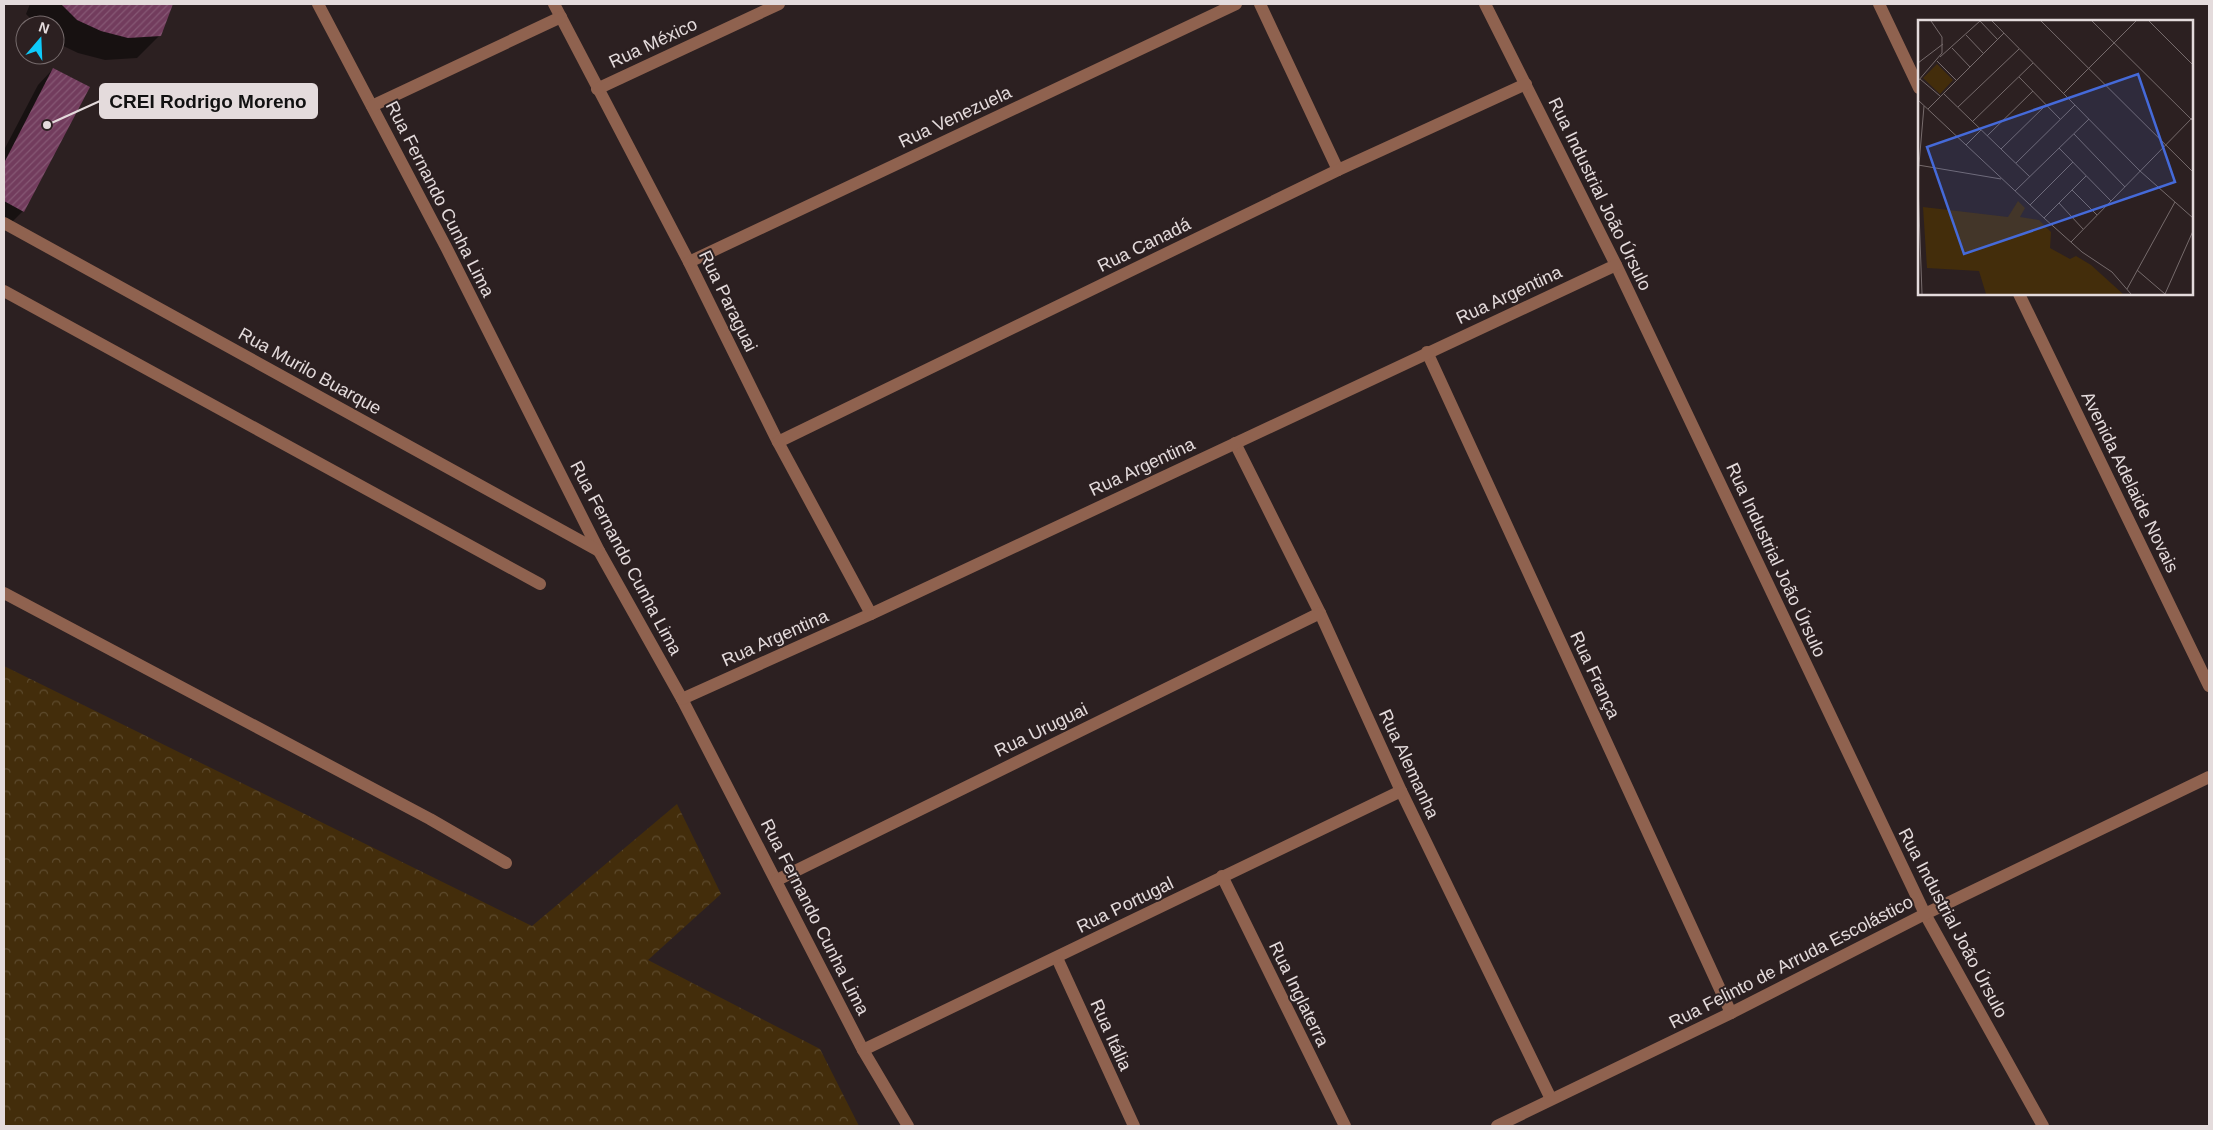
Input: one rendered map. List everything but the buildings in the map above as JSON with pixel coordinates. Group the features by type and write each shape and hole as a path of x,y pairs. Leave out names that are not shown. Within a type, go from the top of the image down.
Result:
{"street":[{"name":"Rua Fernando Cunha Lima","path":"318,4 447,249 599,551 682,699 863,1050 908,1126"},
{"name":"Rua Paraguai","path":"554,4 689,262 778,442 870,614"},
{"name":"Rua México","path":"597,89 779,4"},
{"name":"Rua Venezuela","path":"689,262 1236,4"},
{"path":"1260,4 1338,170"},
{"name":"Rua Industrial João Úrsulo","path":"1485,4 1616,264 1925,914 2042,1126"},
{"path":"1878,4 1918,86"},
{"path":"372,106 561,17"},
{"name":"Rua Canadá","path":"778,442 1338,170 1526,84"},
{"name":"Rua Murilo Buarque","path":"4,223 599,551"},
{"name":"Rua Argentina","path":"682,699 870,614 1616,264"},
{"path":"4,291 540,584"},
{"name":"Avenida Adelaide Novais","path":"2019,295 2209,686"},
{"name":"Rua França","path":"1427,352 1731,1013"},
{"name":"Rua Alemanha","path":"1235,442 1320,613 1401,791 1551,1099"},
{"path":"4,593 430,819 506,863"},
{"name":"Rua Uruguai","path":"777,880 1320,613"},
{"name":"Rua Felinto de Arruda Escolástico","path":"1497,1126 1731,1013 1925,914 2209,777"},
{"name":"Rua Portugal","path":"863,1050 1401,791"},
{"name":"Rua Inglaterra","path":"1222,876 1345,1126"},
{"name":"Rua Itália","path":"1057,958 1134,1126"}],"green space":[{"path":"4,666 532,926 677,804 721,894 648,960 820,1049 859,1126 4,1126"}],"place":[{"name":"CREI Rodrigo Moreno","path":"47,125"}]}
